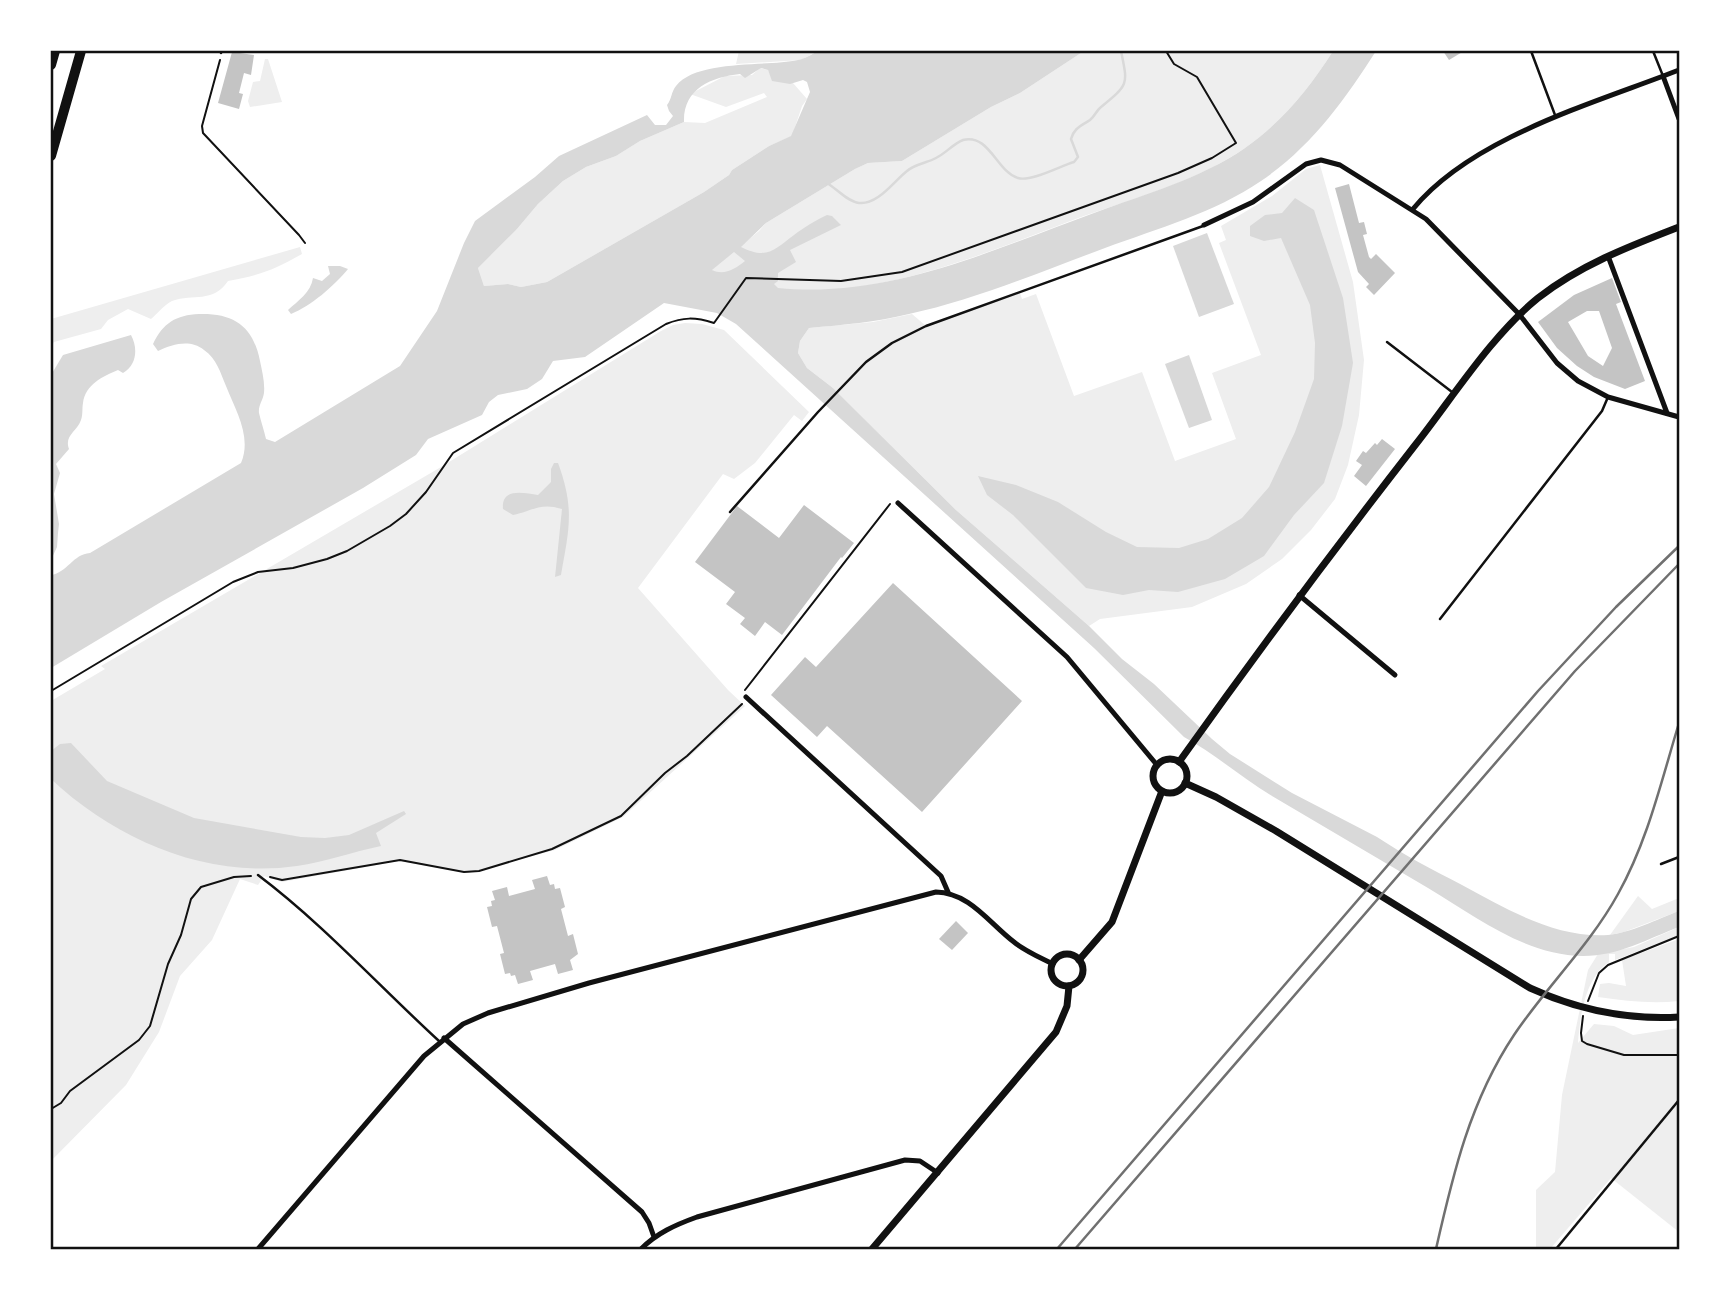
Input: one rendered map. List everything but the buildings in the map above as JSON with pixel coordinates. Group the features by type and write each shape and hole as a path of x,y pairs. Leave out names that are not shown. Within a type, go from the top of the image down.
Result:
{"highway":[{"path":"51,156 81,51"}],"street":[{"path":"1413,209 1427,194 1485,151 1556,118 1679,70"},
{"path":"1663,76 1679,119"},
{"path":"1204,225 1253,202 1306,164 1321,160 1340,165 1413,209 1437,230 1519,314 1556,363 1578,381 1608,397 1679,416"},
{"path":"1179,762 1299,595 1519,314 1555,285 1608,256 1679,227"},
{"path":"1608,256 1667,412"},
{"path":"895,502 1067,657 1157,765"},
{"path":"1299,595 1395,675"},
{"path":"746,696 941,876 948,892"},
{"path":"1167,759 1179,762 1186,771 1185,783 1177,791 1162,791 1154,782 1157,765 1167,759"},
{"path":"1185,783 1276,831 1515,980 1564,1002 1601,1012 1644,1018 1679,1017"},
{"path":"1079,960 1112,922 1162,791"},
{"path":"258,1249 424,1056 463,1024 488,1013 600,980 923,894 948,892 969,902 1017,945 1053,964"},
{"path":"1067,955 1079,960 1083,970 1079,981 1063,986 1054,980 1051,969 1061,956 1067,955"},
{"path":"872,1249 1056,1032 1065,1016 1069,986"},
{"path":"442,1040 642,1212 654,1237"},
{"path":"641,1249 674,1225 697,1217 905,1160 920,1161 938,1173"}],"lane":[{"path":"1531,51 1556,118"},
{"path":"1653,51 1663,76"},
{"path":"730,512 838,389 866,362 892,343 926,326 1204,225"},
{"path":"1387,342 1454,394"},
{"path":"1440,619 1602,411 1608,397"},
{"path":"1661,864 1679,857"},
{"path":"258,875 442,1040"},
{"path":"1556,1249 1679,1100"}],"path":[{"path":"51,691 233,582 258,572 293,568 327,559 347,551 390,526 406,514 425,492 453,453 666,324 679,318 696,317 713,323 746,278 856,280 919,267 1178,173 1212,158 1236,143 1197,76 1174,64 1166,51"},
{"path":"221,52 202,126 203,133 305,243"},
{"path":"51,1109 61,1103 70,1091 139,1040 150,1026 191,899 201,887 234,877 264,875 282,880 400,859 464,872 478,871 552,849 621,816 665,773 687,756 746,696 895,502"}],"shaded area":[{"path":"739,51 818,51 801,60 736,64"},
{"path":"818,51 1084,51 1020,93 991,107 902,161 868,163 766,223 741,247 757,253 770,252 827,215 841,225 790,250 796,262 778,273 778,281 774,284 778,288 860,286 900,279 978,256 1172,185 1210,169 1258,138 1294,104 1333,51 1376,51 1339,105 1296,153 1261,181 1224,202 1166,226 958,301 884,319 809,328 800,341 798,353 807,368 833,388 956,510 1230,754 1292,793 1377,837 1440,874 1550,927 1588,935 1617,934 1679,911 1679,927 1609,953 1583,956 1541,949 1483,922 1272,796 1184,737 1094,648 736,324 717,313 664,303 585,357 553,361 542,379 527,389 498,395 489,402 482,415 428,439 416,455 363,488 161,602 51,668 51,575 57,574 79,557 241,463 244,434 238,414 212,357 193,345 175,345 158,351 153,344 171,321 184,316 211,314 232,319 247,330 257,349 263,377 264,393 259,413 266,439 275,442 400,366 437,311 475,221 559,156 647,115 655,125 666,125 673,116 667,105 674,88 686,77 733,65 798,60","holes":["761,68 768,70 772,81 790,84 803,80 807,82 810,92 791,136 769,146 704,192 547,282 521,287 508,284 484,286 478,268 563,181 586,167 616,156 640,141 684,122 688,101 709,82 740,74 745,78","734,252 745,261 725,272 712,270"]},
{"path":"1084,51 1333,51 1283,116 1227,160 1167,187 996,249 899,279 850,288 802,291 755,285 711,270 766,223 855,169 868,163 902,161 991,107 1020,93"},
{"path":"265,59 268,59 282,102 250,107 248,101 253,82 260,81"},
{"path":"760,68 768,70 771,76 793,83 807,99 792,136 769,146 704,192 547,282 521,287 508,284 484,286 478,268 563,181 586,167 616,156 640,141 684,122 705,123 767,97 764,93 726,107 690,94 725,76 752,75"},
{"path":"1320,165 1353,282 1364,360 1359,415 1348,465 1335,499 1311,530 1282,559 1246,584 1192,607 1100,619 1089,626 956,510 833,388 807,368 798,353 800,341 809,328 873,322 912,314 926,326 1020,293 1022,299 1036,294 1074,396 1142,372 1175,461 1236,439 1212,373 1261,355 1219,243 1226,240 1221,226 1272,196 1306,169"},
{"path":"1295,198 1314,210 1343,298 1353,363 1342,426 1324,483 1294,515 1264,556 1225,579 1178,592 1149,590 1123,595 1086,588 1013,515 987,495 978,476 1016,485 1058,502 1106,532 1137,547 1179,548 1208,539 1242,518 1269,487 1295,432 1314,379 1315,343 1310,305 1281,238 1264,241 1250,236 1250,226 1265,215 1282,213"},
{"path":"1207,233 1234,304 1199,317 1173,246"},
{"path":"300,247 302,254 258,274 228,281 216,293 172,301 151,319 128,309 108,320 101,329 54,342 51,347 51,319"},
{"path":"328,266 348,269 322,295 291,314 288,310 307,292 313,278 322,281 330,274"},
{"path":"685,323 724,330 809,412 802,421 794,415 755,463 734,479 723,474 638,588 745,706 623,817 555,850 468,873 399,861 282,882 264,876 258,885 240,879 212,940 180,976 159,1032 126,1085 51,1161 51,701 105,669 101,666 441,467 661,331"},
{"path":"131,335 135,345 134,361 128,370 123,373 118,370 101,378 87,391 81,420 68,440 69,449 56,464 60,473 54,494 59,524 57,547 51,560 51,375 63,355"},
{"path":"1189,355 1212,420 1189,428 1165,364"},
{"path":"554,463 558,463 569,507 561,575 555,577 562,509 542,507 513,515 503,509 503,502 510,494 538,495 551,482"},
{"path":"71,743 107,781 194,818 301,837 325,838 349,835 404,811 406,814 376,833 381,846 318,862 263,868 196,860 133,837 76,801 51,779 51,751 60,744"},
{"path":"1638,896 1652,909 1679,898 1679,911 1610,935"},
{"path":"1679,927 1679,935 1623,957 1615,960 1615,954 1609,954 1609,962 1594,978 1585,998 1578,1043 1594,1024 1614,1026 1633,1035 1679,1028 1679,1232 1611,1178 1550,1249 1536,1249 1536,1190 1555,1172 1562,1095 1588,970 1598,954 1634,947"},
{"path":"1679,939 1679,1001 1639,1002 1598,997 1600,984 1626,986 1622,960"}],"waterway":[{"path":"827,183 851,200 866,203 879,196 910,169 936,158 963,140 972,139 986,147 1004,169 1018,178 1038,176 1074,162 1078,157 1071,139 1074,132 1092,118 1124,83 1125,71 1121,51"}],"railway":[{"path":"1057,1249 1538,691 1616,607 1679,546"},
{"path":"1075,1249 1575,671 1679,564"},
{"path":"1436,1249 1465,1139 1486,1086 1514,1035 1595,931 1618,894 1646,832 1679,723"}]}
